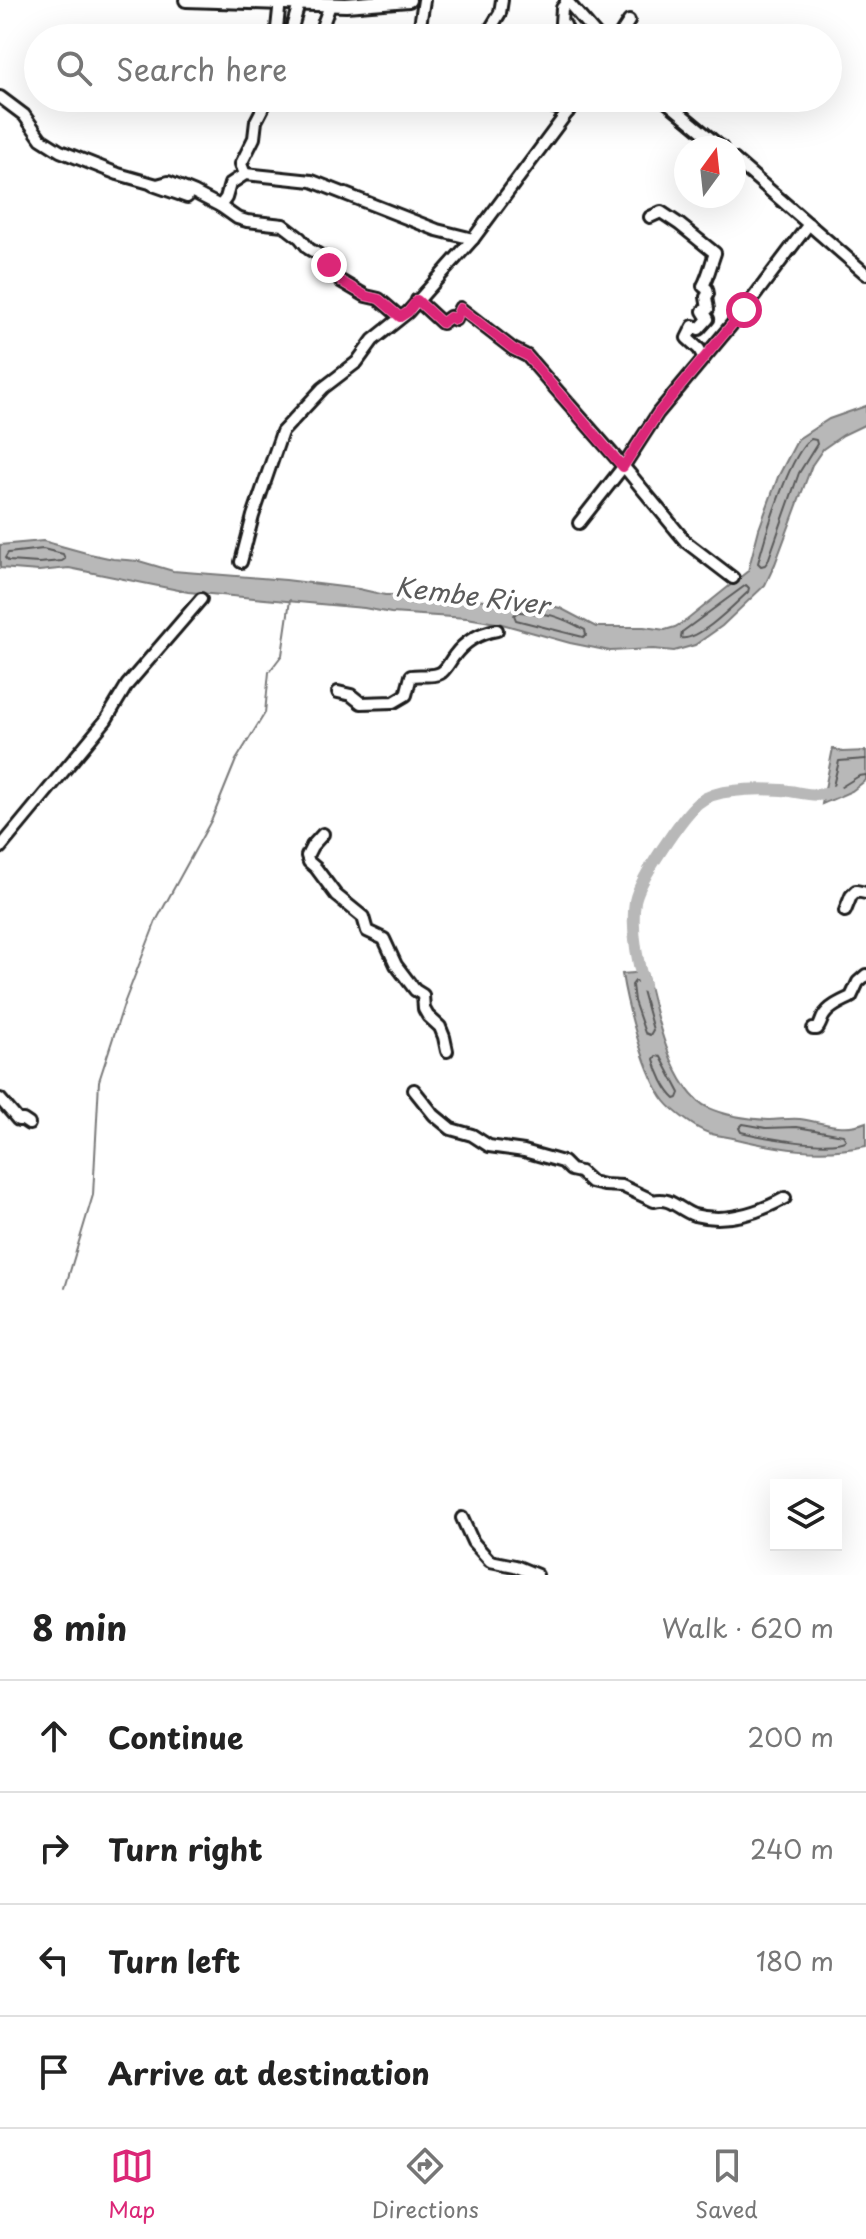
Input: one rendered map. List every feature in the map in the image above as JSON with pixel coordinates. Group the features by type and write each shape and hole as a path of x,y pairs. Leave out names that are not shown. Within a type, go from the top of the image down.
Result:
{"main road":[{"path":"186,0 330,5 409,0"}],"street":[{"path":"420,24 424,0"},
{"path":"493,24 500,13 502,0"},
{"path":"563,24 562,8 567,1 587,24"},
{"path":"276,24 280,2"},
{"path":"293,24 299,4"},
{"path":"323,24 330,5"},
{"path":"0,97 24,115 41,139 51,146 118,174 157,185 168,182 195,193 237,218 283,225 309,249 323,257 339,280 366,296 379,299 400,317"},
{"path":"245,174 241,164 254,138 261,112"},
{"path":"241,562 282,432 323,388 357,362 373,340 408,312 473,239 568,112"},
{"path":"679,112 708,136"},
{"path":"746,169 866,274"},
{"path":"216,205 226,198 230,184 245,174 312,181 437,230 473,239"},
{"path":"650,217 661,212 715,253 703,286 707,289 708,309 703,311 708,319 699,329 693,326 687,338 704,358"},
{"path":"579,523 623,467 658,413 744,310 809,224"},
{"path":"417,300 442,323 450,317 455,320 460,308 513,349 527,356 686,542 733,578"},
{"path":"0,848 106,720 127,685 201,599"},
{"path":"338,692 351,695 361,703 394,702 406,695 411,676 435,676 444,671 464,644 483,632 497,630"},
{"path":"323,834 307,856 309,862 336,895 363,917 367,931 384,939 396,965 415,990 423,995 424,1009 440,1027 447,1051"},
{"path":"845,911 856,891 866,893"},
{"path":"813,1029 821,1026 827,1012 851,997 858,982 866,975"},
{"path":"414,1090 434,1115 451,1129 472,1135 489,1146 524,1151 563,1162 591,1182 622,1186 654,1201 672,1202 694,1214 712,1217 752,1214 785,1198"},
{"path":"0,1099 18,1120 29,1124"},
{"path":"462,1518 473,1542 490,1561 537,1575"}],"water":[{"path":"866,406 866,424 823,449 812,465 765,585 722,626 695,645 674,651 610,651 467,618 188,592 69,568 39,571 0,568 0,545 43,541 173,571 286,580 385,595 443,595 544,604 560,608 596,627 665,630 687,620 748,571 778,477 798,439 829,419"},
{"path":"833,748 842,752 866,751 866,780 852,791 822,804"},
{"path":"646,972 667,1048 675,1068 696,1099 716,1111 746,1118 800,1119 841,1126 866,1122 866,1146 816,1151 766,1145 709,1133 679,1114 665,1101 651,1075 628,1003 622,974"}],"waterway":[{"path":"65,1288 93,1195 99,1081 125,1001 156,921 212,819 236,760 265,713 269,672 282,655 290,600"},
{"name":"Kembe River","path":"644,986 635,944 635,901 662,849 698,803 715,794 739,790 782,790 816,795 836,791"}],"route":[{"path":"329,265 339,280 366,296 379,299 400,317 417,300 442,323 450,317 455,320 460,308 513,349 527,356 623,467 658,413 744,310"}]}
